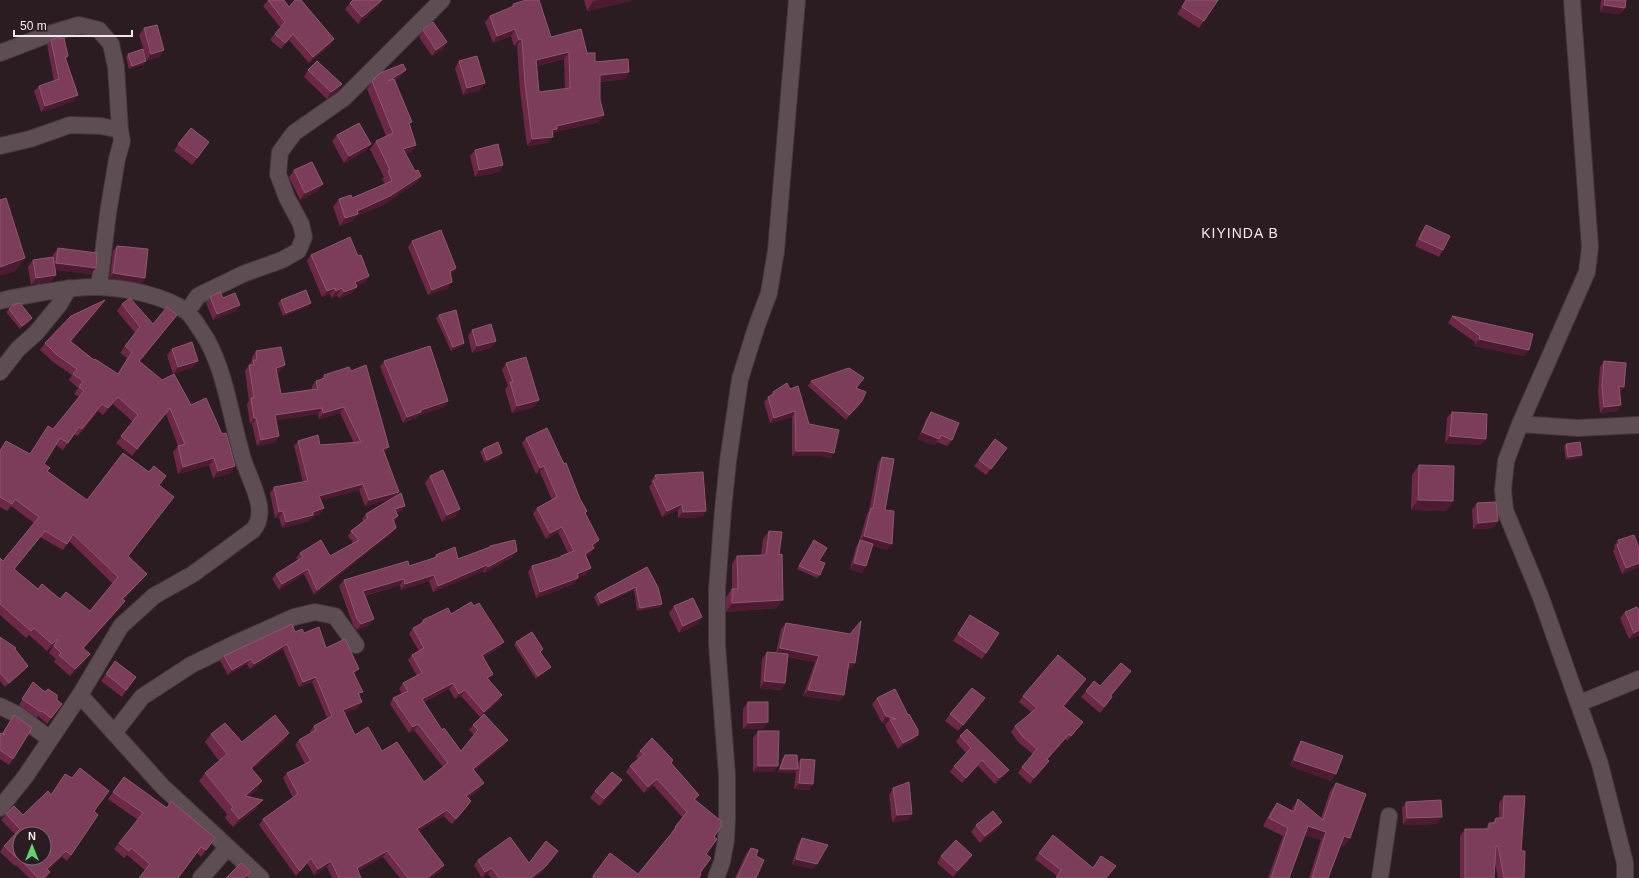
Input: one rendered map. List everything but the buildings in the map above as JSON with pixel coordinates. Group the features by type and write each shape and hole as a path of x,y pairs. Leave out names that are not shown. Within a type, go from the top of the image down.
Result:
{"street":[{"path":"187,312 198,296 243,274 282,260 298,251 304,237 301,224 287,198 278,174 280,152 294,132 344,98 442,0"},
{"path":"716,878 722,862 726,840 727,818 727,775 717,645 718,589 723,510 728,460 740,379 756,328 770,293 776,251 798,0"},
{"path":"1572,0 1590,247 1589,262 1587,272 1520,424 1506,460 1503,490 1505,510 1540,595 1580,702 1600,764 1625,863 1625,878"},
{"path":"0,53 52,33 79,25 98,30 111,44 116,67 122,141 117,159 108,213 99,287"},
{"path":"0,146 30,139 70,125 101,126 120,130"},
{"path":"0,301 69,288 99,287 140,292 159,298 187,312 207,340 221,374 243,460 259,503 258,525 253,530 193,574 154,596 121,626 80,695 25,777 0,808"},
{"path":"0,372 18,349 36,333 59,305 69,288"},
{"path":"1520,424 1577,428 1639,425"},
{"path":"114,733 142,697 154,689 191,666 234,644 294,617 315,612 334,616 356,645"},
{"path":"1580,702 1639,679"},
{"path":"80,695 162,786 260,878"},
{"path":"0,706 18,715 50,739"},
{"path":"1380,878 1389,816"},
{"path":"201,878 228,847"}],"district":[{"name":"KIYINDA B","path":"1240,233"}]}
